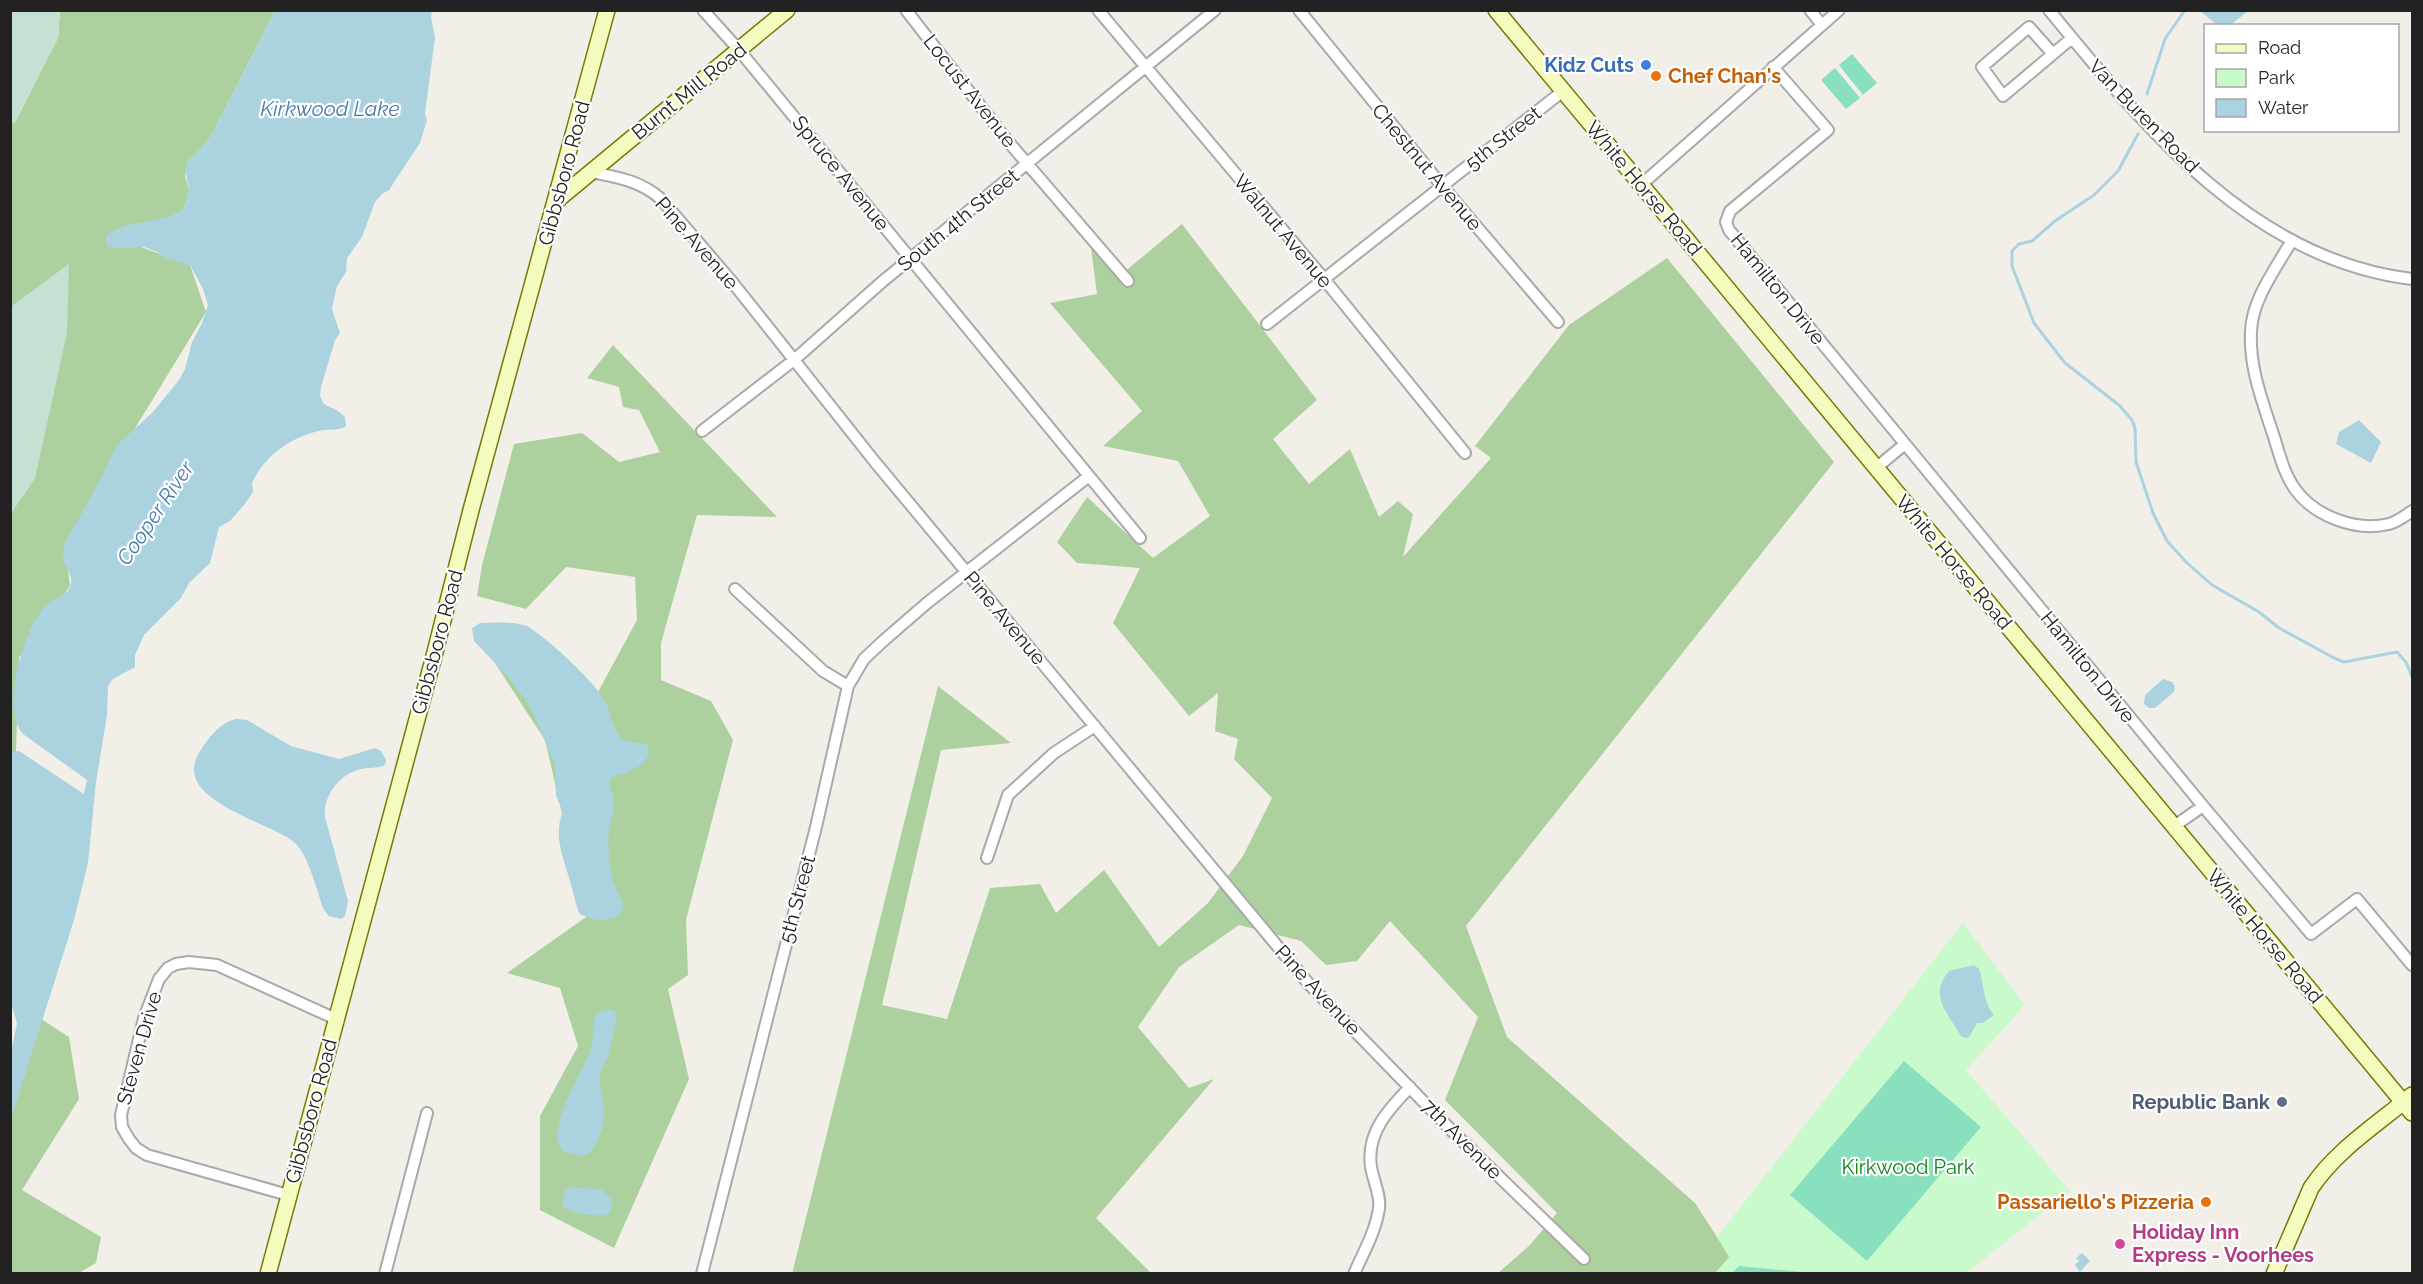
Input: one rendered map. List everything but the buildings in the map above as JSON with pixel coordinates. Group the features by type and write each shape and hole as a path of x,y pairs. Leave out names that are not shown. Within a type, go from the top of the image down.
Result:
{"street":[{"name":"Gibbsboro Road","path":"268,1274 471,510 607,10"},
{"name":"Spruce Avenue","path":"703,10 739,50 1140,538"},
{"name":"Burnt Mill Road","path":"556,201 787,10"},
{"name":"Locust Avenue","path":"906,10 1027,164 1128,281"},
{"name":"Walnut Avenue","path":"1098,10 1324,279 1465,453"},
{"name":"South 4th Street","path":"702,431 794,360 911,258 1215,10"},
{"name":"Chestnut Avenue","path":"1299,10 1442,186 1558,322"},
{"name":"White Horse Road","path":"1496,10 2173,827 2410,1104"},
{"path":"1810,10 1822,25"},
{"path":"1642,184 1839,10"},
{"name":"Van Buren Road","path":"2049,10 2119,95 2180,159 2246,213 2308,249 2368,271 2412,279"},
{"path":"2053,54 2029,27 1982,67 2003,96 2053,54 2072,38"},
{"name":"Hamilton Drive","path":"1773,67 1828,130 1730,211 1726,222 1730,230 2203,806 2312,934 2357,899 2412,965"},
{"name":"5th Street","path":"1267,324 1563,91"},
{"name":"Pine Avenue","path":"591,172 630,180 651,190 662,199 968,573 1308,982 1410,1087"},
{"path":"2292,240 2262,294 2254,314 2251,331 2254,375 2287,476 2296,491 2310,505 2327,515 2349,523 2372,526 2391,524 2412,511"},
{"path":"1876,468 1905,444"},
{"name":"5th Street","path":"702,1274 816,827 848,686 864,659 882,642 1089,476"},
{"path":"735,589 823,671 848,686"},
{"path":"987,858 1008,795 1054,753 1095,726"},
{"path":"2173,827 2203,806"},
{"name":"Steven Drive","path":"288,1195 161,1160 136,1148 122,1126 121,1115 144,1018 159,979 168,968 189,962 217,965 336,1019"},
{"name":"7th Avenue","path":"1354,1274 1377,1221 1380,1206 1371,1166 1371,1147 1383,1115 1410,1087 1584,1258"},
{"path":"2274,1274 2311,1188 2319,1176 2344,1151 2410,1104"},
{"path":"385,1274 427,1113"}],"green space":[{"path":"10,11 60,11 58,38 14,123 10,122"},
{"path":"60,11 275,11 209,140 188,162 185,176 189,190 184,209 173,216 108,235 190,265 206,312 65,543 70,586 19,658 16,751 11,774 11,513 35,478 68,265 11,307 11,122 15,122 58,38"},
{"path":"1852,54 1877,83 1863,95 1839,65"},
{"path":"1835,68 1860,98 1846,109 1821,80"},
{"path":"1182,224 1317,400 1273,439 1309,484 1350,449 1379,517 1398,501 1413,514 1403,557 1491,458 1475,446 1569,325 1667,258 1834,462 1466,926 1507,1037 1695,1203 1730,1257 1715,1273 1498,1273 1530,1245 1557,1213 1445,1100 1478,1017 1390,921 1357,961 1326,965 1301,941 1239,925 1179,967 1138,1027 1189,1088 1214,1079 1096,1218 1151,1273 792,1274 938,686 1011,743 941,750 882,1005 947,1019 990,888 1040,884 1056,913 1104,870 1159,947 1208,903 1243,856 1272,798 1234,759 1238,739 1215,731 1218,693 1189,716 1113,623 1140,568 1077,563 1057,542 1087,497 1153,558 1210,516 1178,461 1103,446 1142,411 1050,303 1097,294 1091,248 1123,273"},
{"path":"69,264 67,333 35,478 11,513 11,307"},
{"path":"613,345 777,517 697,515 661,643 661,680 711,701 733,740 686,920 688,975 668,989 689,1079 614,1248 540,1210 540,1116 578,1046 560,988 507,973 586,917 545,740 472,628 527,626 598,692 637,620 635,577 566,567 526,609 477,596 482,565 514,444 582,433 619,462 660,452 639,410 623,407 619,387 587,378"},
{"name":"Kirkwood Park","path":"1963,923 2025,1005 1966,1070 2070,1191 1966,1273 1715,1274 1729,1257 1717,1237"},
{"path":"41,1019 69,1037 79,1099 22,1190 101,1237 96,1263 79,1273 11,1273 10,1097"},
{"path":"1904,1061 1981,1127 1867,1261 1790,1195"},
{"path":"1739,1266 1812,1273 1732,1273"}],"water":[{"name":"Kirkwood Lake","path":"275,11 432,11 435,37 425,114 427,120 420,143 389,190 375,202 362,237 347,258 346,272 337,286 332,309 340,333 335,340 320,396 324,404 345,417 346,426 312,433 290,442 264,464 252,483 253,492 244,505 230,521 219,527 210,563 189,583 181,598 144,635 135,655 135,667 113,679 108,686 107,715 96,782 88,863 74,920 11,1119 11,1053 17,1023 10,1000 11,755 19,751 84,794 87,780 23,734 16,722 14,707 14,689 18,669 29,632 37,617 45,606 70,587 71,577 63,559 65,543 117,445 153,412 179,380 208,305 203,289 190,265 165,258 144,247 108,246 107,235 125,226 165,217 184,209 189,190 185,169 188,162 209,140"},
{"path":"2200,11 2248,11 2232,24 2215,23"},
{"path":"2359,420 2381,442 2371,463 2336,444 2339,432"},
{"path":"480,623 515,623 534,631 583,673 602,695 614,728 620,737 627,741 647,745 647,758 643,763 612,777 610,781 614,806 608,837 609,860 613,880 623,907 616,917 603,920 579,913 560,846 559,829 563,811 556,796 555,765 528,703 509,678 474,641 472,628"},
{"path":"2163,679 2172,682 2175,687 2174,692 2155,708 2149,708 2144,704 2145,695"},
{"path":"236,719 247,720 291,746 339,759 375,748 381,751 386,760 385,765 361,769 346,776 334,787 327,801 325,817 348,901 345,916 341,919 329,916 324,910 308,865 295,843 225,807 208,795 197,782 194,766 202,748 212,734"},
{"path":"1974,965 1979,969 1986,999 1994,1015 1983,1023 1977,1023 1970,1036 1966,1038 1961,1036 1946,1012 1940,996 1940,988 1949,971"},
{"path":"608,1010 614,1011 617,1016 609,1053 599,1077 604,1109 603,1125 591,1152 584,1156 564,1152 559,1142 558,1130 561,1116 590,1051 595,1014"},
{"path":"573,1187 603,1190 612,1200 611,1211 607,1215 590,1215 562,1207 565,1189"},
{"path":"2082,1253 2090,1261 2080,1272 2075,1265 2079,1261 2076,1258"}],"waterway":[{"path":"2147,94 2165,39 2185,10"},
{"path":"2138,134 2118,171 2094,195 2055,221 2032,241 2019,244 2012,251 2012,266 2034,323 2065,363 2119,405 2132,420 2135,428 2136,462 2153,513 2167,541 2186,562 2212,585 2259,612 2279,628 2334,658 2344,662 2397,652 2406,662 2412,677"}],"place":[{"name":"Kidz Cuts","path":"1646,65"},
{"name":"Chef Chan's","path":"1656,76"},
{"name":"Republic Bank","path":"2282,1102"},
{"name":"Passariello's Pizzeria","path":"2206,1202"},
{"name":"Holiday Inn Express - Voorhees","path":"2120,1244"}],"water label":[{"name":"Cooper River","path":"155,513"}]}
